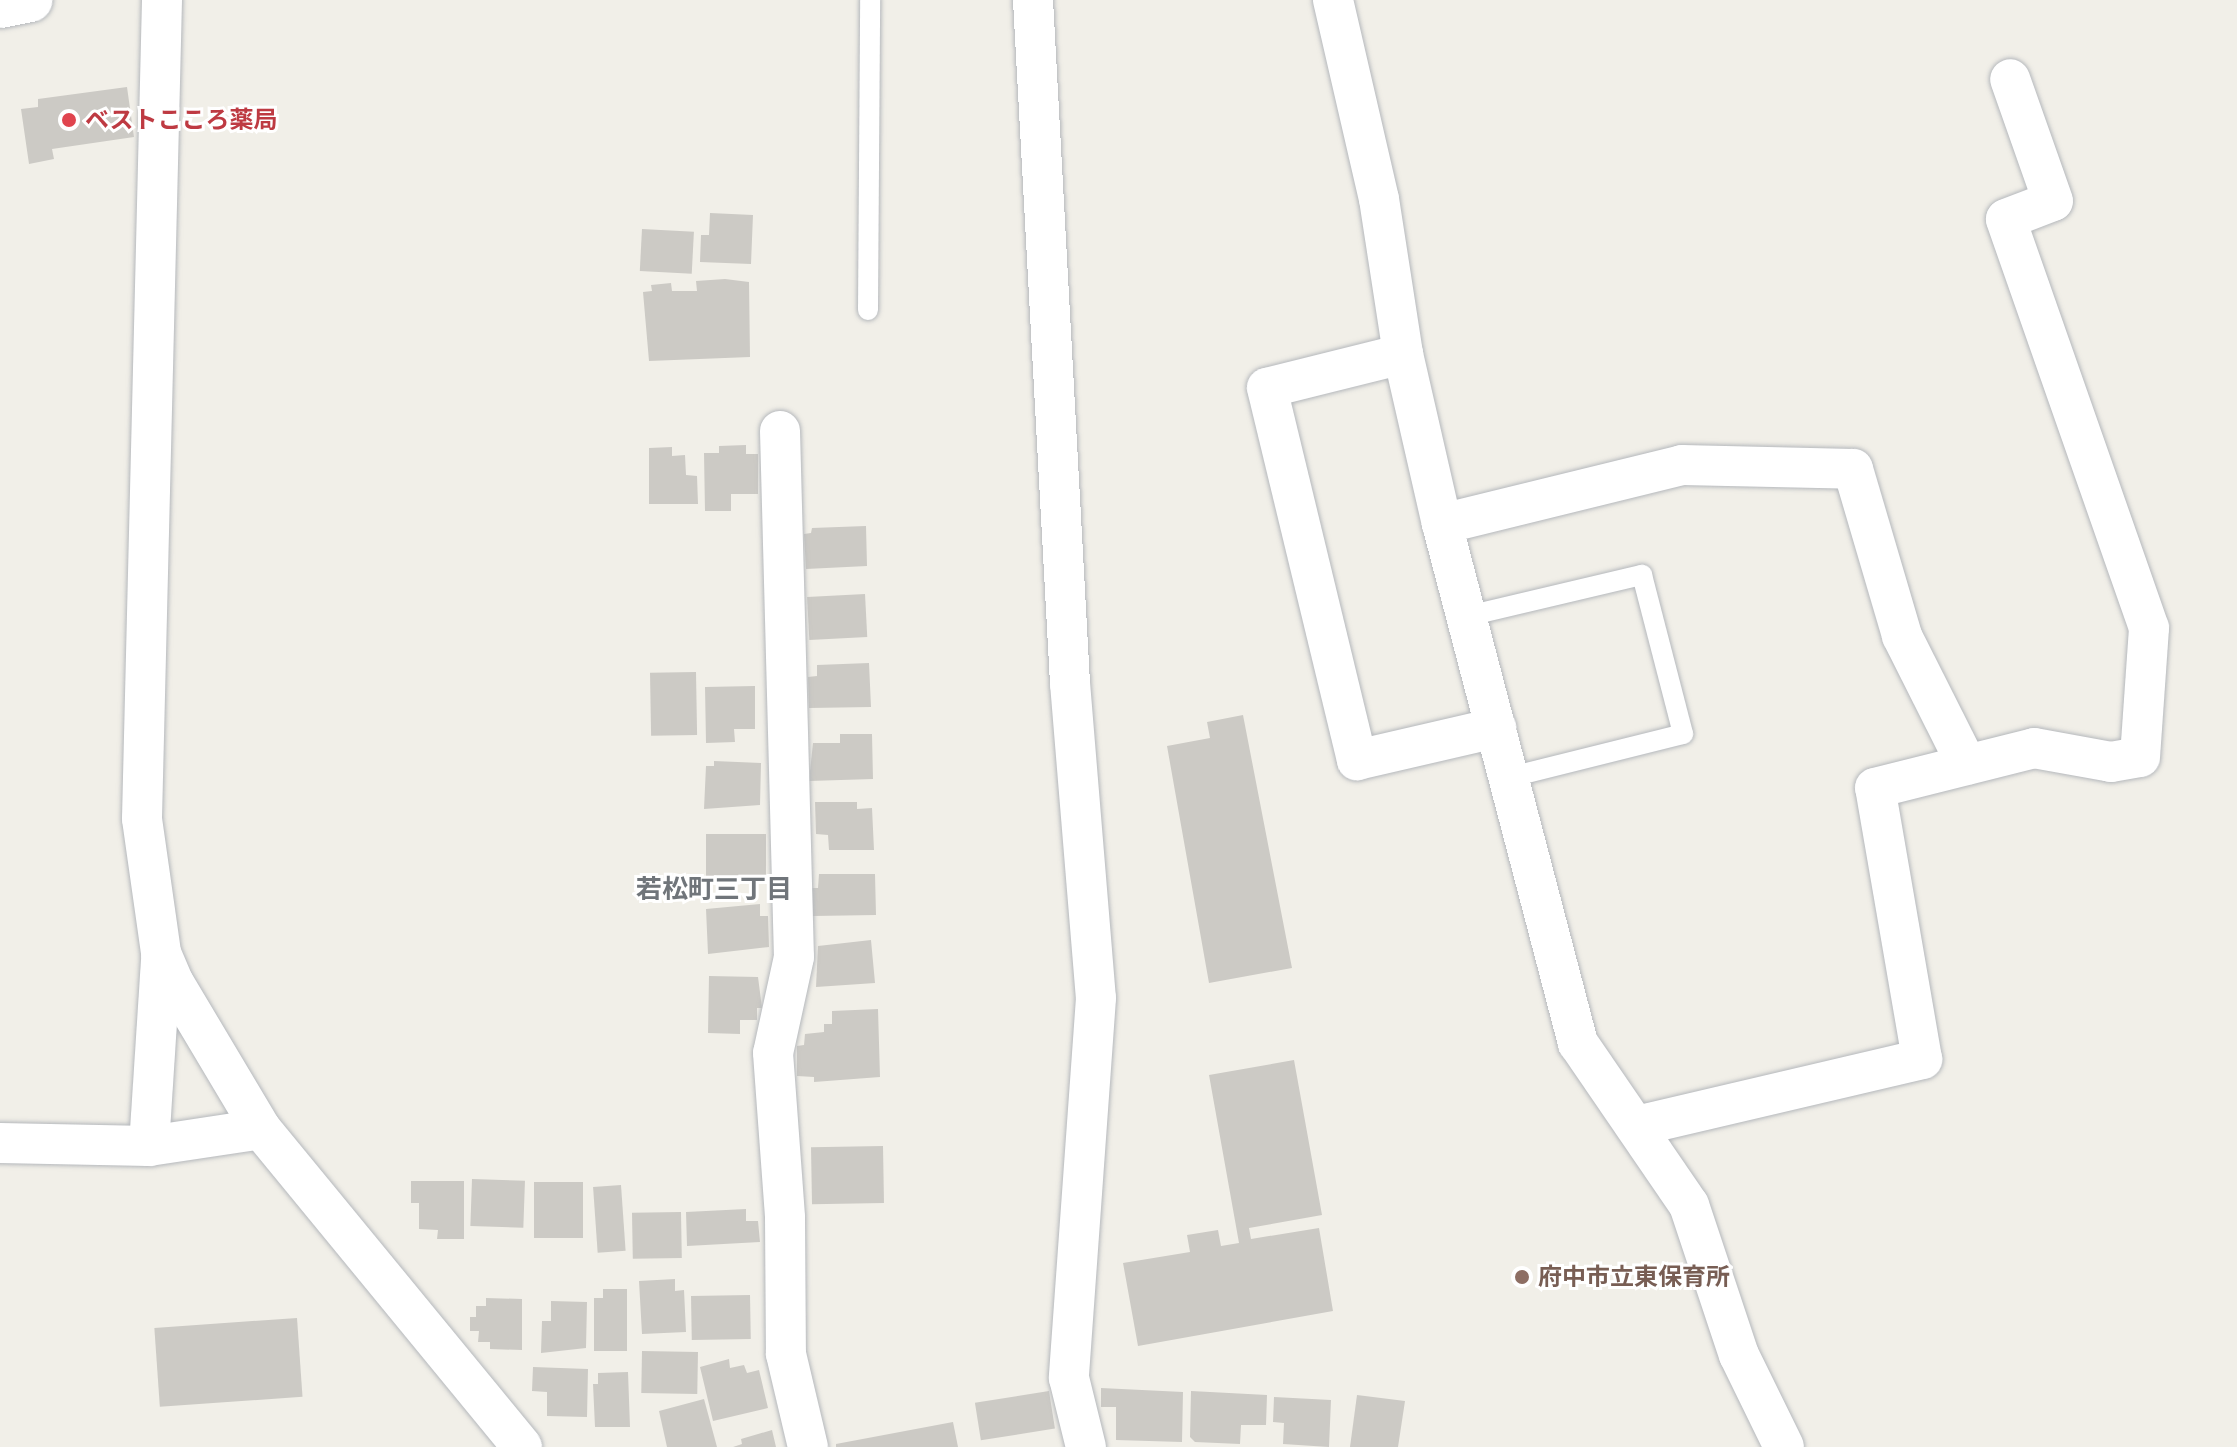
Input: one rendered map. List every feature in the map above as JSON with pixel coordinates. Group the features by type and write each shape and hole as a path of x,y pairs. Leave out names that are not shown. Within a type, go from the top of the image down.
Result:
{"main road":[{"path":"0,6 30,0"}],"street":[{"path":"149,1146 161,953 142,819 162,0"},
{"path":"1033,0 1070,683 1096,998 1069,1378 1086,1447"},
{"path":"1333,0 1379,199 1403,354 1442,524 1578,1043 1689,1205 1739,1355 1784,1447"},
{"path":"1637,1126 1922,1059 1875,788 2034,748 2111,762 2140,757 2149,628 2006,219 2053,201 2010,79"},
{"path":"1403,354 1267,388 1357,760 1496,728"},
{"path":"780,431 794,957 773,1053 785,1218 786,1354 808,1447"},
{"path":"1442,524 1682,465 1853,469 1902,636 1967,765"},
{"path":"161,953 188,1008 261,1129 522,1447"},
{"path":"0,1143 149,1146 261,1129"}],"lane":[{"path":"868,310 870,0"},
{"path":"1468,616 1642,575 1683,734 1507,778"}],"building":[{"path":"127,87 134,137 52,149 54,159 29,164 21,109 38,107 38,99"},
{"path":"710,213 753,215 751,264 700,262 701,235 709,235"},
{"path":"642,229 694,232 692,274 640,271"},
{"path":"725,279 749,282 750,357 649,361 643,292 652,291 651,285 671,283 672,291 697,291 696,281"},
{"path":"746,445 746,454 758,454 758,494 731,494 731,511 705,511 704,453 719,453 719,446"},
{"path":"672,447 672,456 685,455 686,475 697,476 698,504 649,504 649,448"},
{"path":"866,526 867,566 806,569 804,534 811,533 812,528"},
{"path":"865,594 867,637 809,640 807,597"},
{"path":"869,663 871,707 809,708 808,677 817,676 817,665"},
{"path":"696,672 697,735 651,736 650,673"},
{"path":"755,686 755,729 734,729 735,742 706,743 705,687"},
{"path":"1243,715 1292,968 1209,983 1167,746 1210,738 1207,722"},
{"path":"840,734 872,734 873,779 809,781 813,743 840,743"},
{"path":"714,761 761,763 760,805 704,809 706,766 714,766"},
{"path":"815,802 857,802 857,809 872,808 874,850 829,850 828,835 816,834"},
{"path":"706,834 766,834 766,877 706,877"},
{"path":"819,874 875,874 876,915 813,916 812,888 818,888"},
{"path":"760,904 760,916 768,916 769,947 708,954 706,909"},
{"path":"871,940 875,983 816,987 818,946"},
{"path":"709,976 758,977 762,1008 757,1008 757,1020 740,1020 740,1034 708,1033"},
{"path":"878,1009 880,1077 814,1082 814,1077 797,1076 797,1046 804,1045 805,1034 824,1032 824,1024 832,1024 832,1011"},
{"path":"1294,1060 1322,1215 1249,1228 1251,1239 1319,1228 1333,1311 1138,1346 1123,1263 1190,1252 1187,1235 1218,1230 1221,1246 1239,1243 1209,1075"},
{"path":"883,1146 884,1203 812,1204 811,1147"},
{"path":"472,1179 525,1181 523,1228 470,1226"},
{"path":"411,1181 464,1181 464,1239 437,1239 438,1230 419,1229 419,1203 411,1203"},
{"path":"534,1182 583,1182 583,1238 534,1238"},
{"path":"621,1185 626,1251 598,1253 593,1187"},
{"path":"746,1209 746,1221 758,1221 760,1242 687,1246 686,1212"},
{"path":"681,1212 682,1258 633,1259 632,1213"},
{"path":"675,1279 675,1291 684,1290 686,1332 642,1334 639,1281"},
{"path":"603,1289 627,1289 627,1351 594,1351 594,1298 603,1298"},
{"path":"750,1295 751,1339 692,1340 691,1296"},
{"path":"486,1298 522,1299 522,1350 490,1349 490,1342 478,1342 479,1331 470,1331 470,1317 476,1317 476,1306 486,1306"},
{"path":"551,1301 587,1302 586,1348 541,1353 542,1321 551,1321"},
{"path":"297,1318 303,1397 160,1407 154,1328"},
{"path":"642,1351 698,1352 697,1394 641,1393"},
{"path":"729,1359 730,1368 744,1365 747,1373 759,1370 768,1408 713,1421 700,1367"},
{"path":"533,1367 588,1369 587,1417 547,1416 547,1392 532,1391"},
{"path":"628,1372 630,1427 595,1427 593,1384 598,1384 598,1373"},
{"path":"1101,1388 1183,1392 1182,1442 1116,1440 1116,1407 1101,1407"},
{"path":"1049,1391 1055,1429 981,1440 975,1403"},
{"path":"1191,1391 1267,1395 1266,1425 1241,1425 1240,1444 1195,1442 1190,1437"},
{"path":"1357,1395 1405,1401 1398,1447 1350,1447"},
{"path":"1274,1397 1331,1400 1329,1447 1283,1444 1284,1423 1273,1422"},
{"path":"704,1399 717,1447 667,1447 659,1411"},
{"path":"953,1422 958,1447 836,1447 836,1444"},
{"path":"772,1430 776,1447 733,1447 742,1444 741,1439"}],"place":[{"name":"ベストこころ薬局","path":"69,120"},
{"name":"府中市立東保育所","path":"1522,1277"}],"district":[{"name":"若松町三丁目","path":"714,889"}]}
